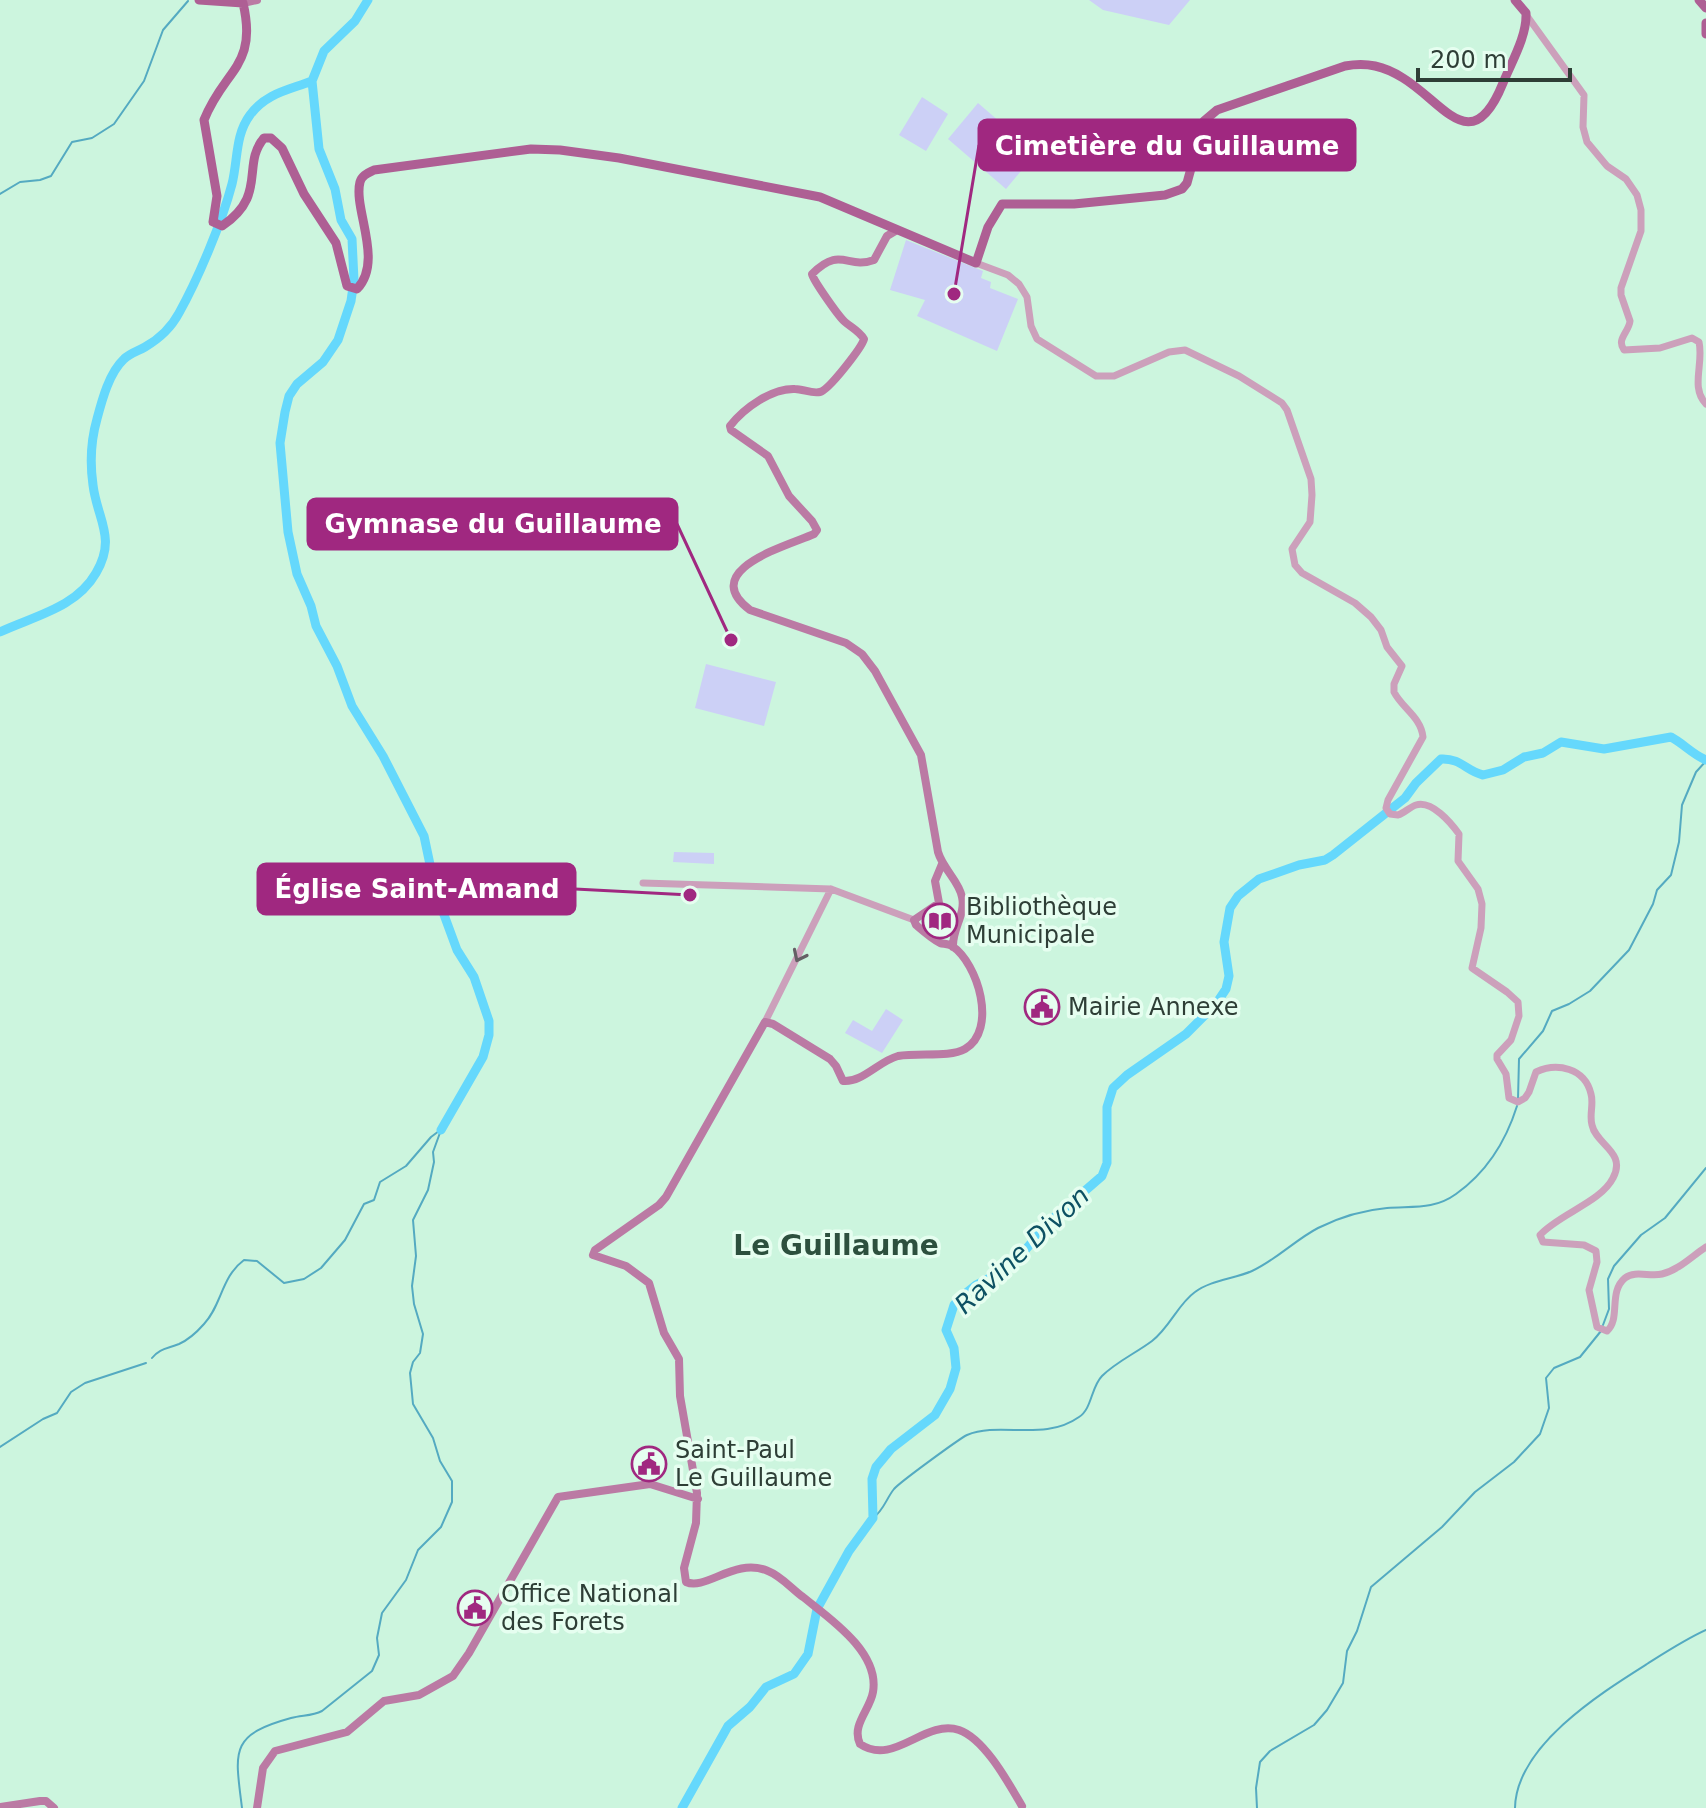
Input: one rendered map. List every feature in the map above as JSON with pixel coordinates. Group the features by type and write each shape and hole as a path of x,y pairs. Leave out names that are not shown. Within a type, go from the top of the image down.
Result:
{"main road":[{"path":"199,0 243,3 257,0"},
{"path":"953,947 962,896 942,864 921,755 875,671 862,654 846,643 750,610 740,603 735,593 737,575 752,560 817,530 789,496 768,456 731,430 730,426 737,417 782,389 820,392 830,385 864,339 842,319 812,274 829,260 837,258 870,261 892,236 909,236 976,263 988,227 1002,204 1074,204 1179,191 1187,183 1204,121 1209,115 1345,66 1364,63 1385,68 1405,79 1452,118 1473,121 1483,117 1498,95 1526,26 1527,16 1515,0"},
{"path":"1699,0 1706,8"},
{"path":"243,3 248,43 204,120 217,196 212,220 215,225 222,226 237,213 249,196 259,145 264,138 271,138 282,148 304,194 336,243 347,286 357,289 361,285 366,265 368,240 360,187 362,177 374,170 531,149 619,158 820,197 884,224 892,236"},
{"path":"1706,23 1706,34"},
{"path":"942,864 935,881 939,903 914,920 938,942 953,947 971,967 983,1014 980,1029 972,1043 956,1052 895,1057 881,1062 856,1080 843,1081 830,1059 765,1022 666,1197 595,1250 593,1255 626,1266 651,1286 664,1333 679,1359 681,1399 698,1499 696,1523 684,1568 686,1582 694,1584 736,1568 770,1572 835,1622 858,1644 873,1679 873,1692 857,1729 860,1744 872,1750 885,1751 935,1731 959,1730 994,1760 1015,1795 1018,1807"},
{"path":"257,1808 263,1768 275,1751 347,1732 384,1701 419,1695 453,1676 558,1497 650,1484 698,1499"},
{"path":"0,1807 46,1801 54,1808"}],"street":[{"path":"1527,16 1584,95 1583,127 1587,142 1607,166 1626,179 1637,195 1641,231 1621,288 1630,321 1621,346 1624,350 1632,351 1672,345 1692,338 1699,342 1701,366 1698,392 1706,404"},
{"path":"976,263 1016,281 1024,288 1031,326 1037,339 1096,376 1114,376 1169,352 1185,350 1263,389 1285,407 1311,479 1312,495 1310,522 1294,544 1293,560 1302,573 1338,592 1371,617 1378,624 1387,647 1402,666 1394,692 1412,712 1423,737 1386,808 1390,814 1398,815 1415,805 1431,807 1459,834 1458,861 1478,889 1483,911 1472,968 1515,998 1519,1007 1511,1040 1497,1055 1506,1074 1509,1098 1518,1102 1525,1098 1536,1072 1543,1068 1561,1066 1571,1069 1590,1089 1593,1129 1613,1151 1616,1160 1616,1170 1609,1185 1554,1221 1540,1235 1540,1239 1543,1242 1584,1245 1596,1251 1597,1262 1589,1290 1597,1327 1607,1331 1612,1325 1618,1289 1625,1277 1633,1274 1660,1275 1671,1271 1706,1247"},
{"path":"643,883 831,889 914,920"},
{"path":"765,1022 831,889"}],"shaded area":[{"path":"1089,0 1190,0 1169,25 1103,10"},
{"path":"922,97 948,114 926,151 899,135"},
{"path":"978,103 1036,153 1006,189 948,139"},
{"path":"906,240 983,271 981,278 991,282 990,288 1018,299 997,351 917,316 925,300 890,290"},
{"path":"706,664 776,682 764,726 695,708"},
{"path":"674,852 714,853 714,864 673,862"},
{"path":"886,1009 903,1020 882,1053 845,1033 853,1020 872,1031"}],"waterway":[{"path":"0,632 66,603 88,585 96,573 102,561 105,539 93,485 93,435 110,379 126,357 150,344 176,318 209,250 222,215 232,184 239,139 250,115 271,97 312,81 324,51 355,21 368,0"},
{"path":"0,194 20,182 51,176 72,142 92,138 114,124 144,81 163,30 188,1"},
{"path":"312,81 319,149 335,189 341,220 352,239 354,280 351,301 338,340 323,362 297,384 289,396 280,443 288,532 297,574 316,626 337,666 352,706 383,756 424,836 436,893 457,950 474,977 489,1021 483,1057 441,1130"},
{"name":"Ravine Divon","path":"682,1808 728,1726 750,1707 766,1687 794,1674 808,1654 817,1609 849,1551 873,1518 872,1479 876,1467 891,1449 935,1415 950,1389 956,1368 954,1348 946,1330 954,1305 976,1285 1011,1267 1049,1222 1102,1176 1107,1163 1107,1107 1113,1088 1186,1034 1216,1004 1226,989 1229,976 1224,942 1230,908 1238,896 1259,879 1333,855 1405,798 1441,759 1454,761 1483,775 1503,770 1524,757 1543,753 1561,742 1604,749 1671,737 1706,760"},
{"path":"1518,1099 1519,1059 1543,1031 1552,1011 1590,991 1629,950 1657,890 1671,875 1679,842 1682,805 1696,772 1706,761"},
{"path":"873,1518 899,1485 967,1435 980,1431 1051,1428 1079,1417 1087,1409 1102,1376 1152,1341 1189,1297 1201,1288 1252,1271 1334,1221 1378,1209 1431,1205 1456,1194 1477,1176 1494,1155 1517,1106"},
{"path":"242,1808 238,1759 246,1739 271,1724 322,1711 372,1671 379,1655 377,1638 382,1613 406,1580 418,1550 441,1527 452,1502 452,1481 440,1461 433,1438 413,1404 410,1373 420,1353 423,1334 412,1286 416,1256 413,1220 428,1190 433,1152 441,1130"},
{"path":"152,1358 161,1350 186,1340 201,1327 215,1308 231,1274 244,1260 257,1261 284,1283 304,1279 321,1268 345,1240 364,1204 374,1200 380,1182 406,1166 439,1131"},
{"path":"1603,1325 1609,1309 1608,1279 1614,1266 1641,1235 1665,1218 1706,1168"},
{"path":"1257,1808 1260,1762 1270,1751 1314,1725 1343,1683 1347,1651 1371,1587 1442,1527 1475,1492 1514,1462 1540,1434 1549,1408 1546,1378 1554,1368 1580,1357 1601,1331"},
{"path":"0,1447 57,1413 71,1392 85,1383 146,1363"},
{"path":"1515,1808 1519,1785 1530,1763 1564,1724 1628,1676 1706,1630"}],"place":[{"name":"Cimetière du Guillaume","path":"954,294"},
{"name":"Gymnase du Guillaume","path":"731,640"},
{"name":"Église Saint-Amand","path":"690,895"},
{"name":"Bibliothèque Municipale","path":"940,921"},
{"name":"Mairie Annexe","path":"1042,1007"},
{"name":"Saint-Paul Le Guillaume","path":"649,1464"},
{"name":"Office National des Forets","path":"475,1608"}],"district":[{"name":"Le Guillaume","path":"836,1245"}]}
